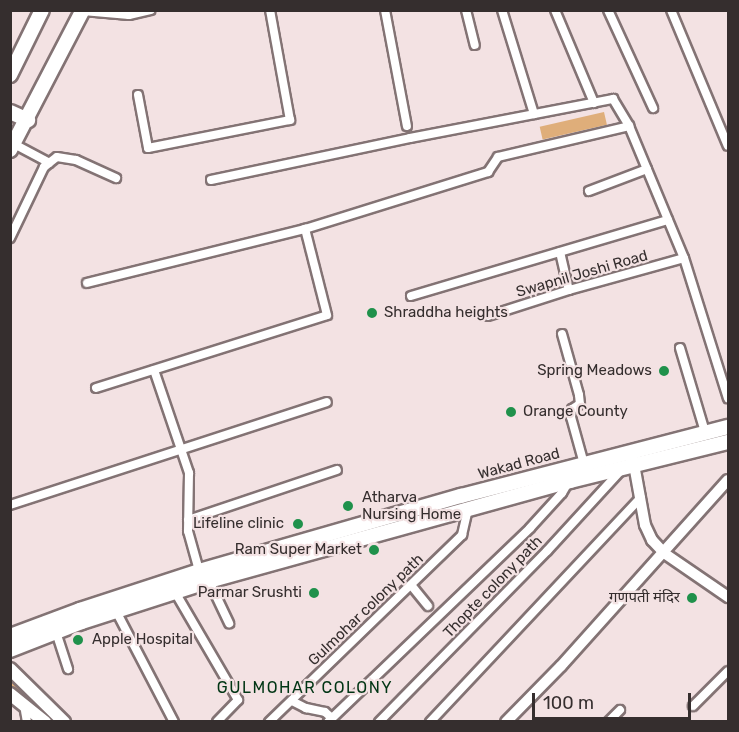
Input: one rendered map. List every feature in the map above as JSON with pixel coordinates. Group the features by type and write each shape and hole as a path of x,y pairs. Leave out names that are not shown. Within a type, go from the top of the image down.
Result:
{"main road":[{"path":"10,75 42,10"},
{"path":"12,147 83,11"},
{"path":"10,112 28,120"},
{"name":"Wakad Road","path":"10,636 80,610 570,481 630,462 705,432 729,426"},
{"name":"Wakad Road","path":"10,650 175,592 203,578 584,464 630,462 729,442"},
{"path":"10,669 64,722"},
{"path":"10,694 45,722"}],"street":[{"path":"83,11 129,15 150,10"},
{"path":"138,95 148,148 290,120 270,10"},
{"path":"385,10 406,126"},
{"path":"466,10 475,45"},
{"path":"502,10 534,114"},
{"path":"555,10 594,103"},
{"path":"608,10 653,108"},
{"path":"671,10 729,146"},
{"path":"211,180 614,99 629,126 684,258 729,398"},
{"path":"87,283 305,229 488,172 498,157 629,126"},
{"path":"12,147 49,163"},
{"path":"10,238 44,167 57,157 76,160 116,178"},
{"path":"589,191 647,169"},
{"path":"411,296 668,220"},
{"path":"96,388 327,315 305,229"},
{"path":"560,252 569,290"},
{"name":"Swapnil Joshi Road","path":"488,316 569,290 684,258"},
{"path":"561,334 579,395 580,404 572,409 571,417 584,464"},
{"path":"680,348 705,432"},
{"path":"154,370 183,449 190,479 187,486 188,519 203,578 229,623"},
{"path":"10,506 327,402"},
{"path":"630,462 641,497 648,533 652,540 664,553 729,597"},
{"name":"Thopte colony path","path":"380,722 547,551 630,462"},
{"path":"188,519 337,470"},
{"path":"506,722 729,480"},
{"path":"292,701 306,708 325,712 330,720 530,528 557,500 570,481"},
{"path":"430,722 641,497"},
{"name":"Gulmohar colony path","path":"269,722 462,535 468,509"},
{"path":"411,585 428,606"},
{"path":"175,592 238,700 217,722"},
{"path":"116,611 174,722"},
{"path":"56,632 68,669"},
{"path":"693,706 729,671"},
{"path":"24,705 27,722"},
{"path":"609,722 620,710"}],"shaded area":[{"path":"604,112 607,125 543,140 540,127"},
{"path":"10,674 52,716 49,721 11,689"}],"place":[{"name":"Shraddha heights","path":"372,313"},
{"name":"Spring Meadows","path":"664,371"},
{"name":"Orange County","path":"511,412"},
{"name":"Atharva Nursing Home","path":"348,506"},
{"name":"Lifeline clinic","path":"298,524"},
{"name":"Ram Super Market","path":"374,550"},
{"name":"Parmar Srushti","path":"314,593"},
{"name":"गणपती मंदिर","path":"692,598"},
{"name":"Apple Hospital","path":"78,640"}],"district":[{"name":"GULMOHAR COLONY","path":"305,688"}]}
